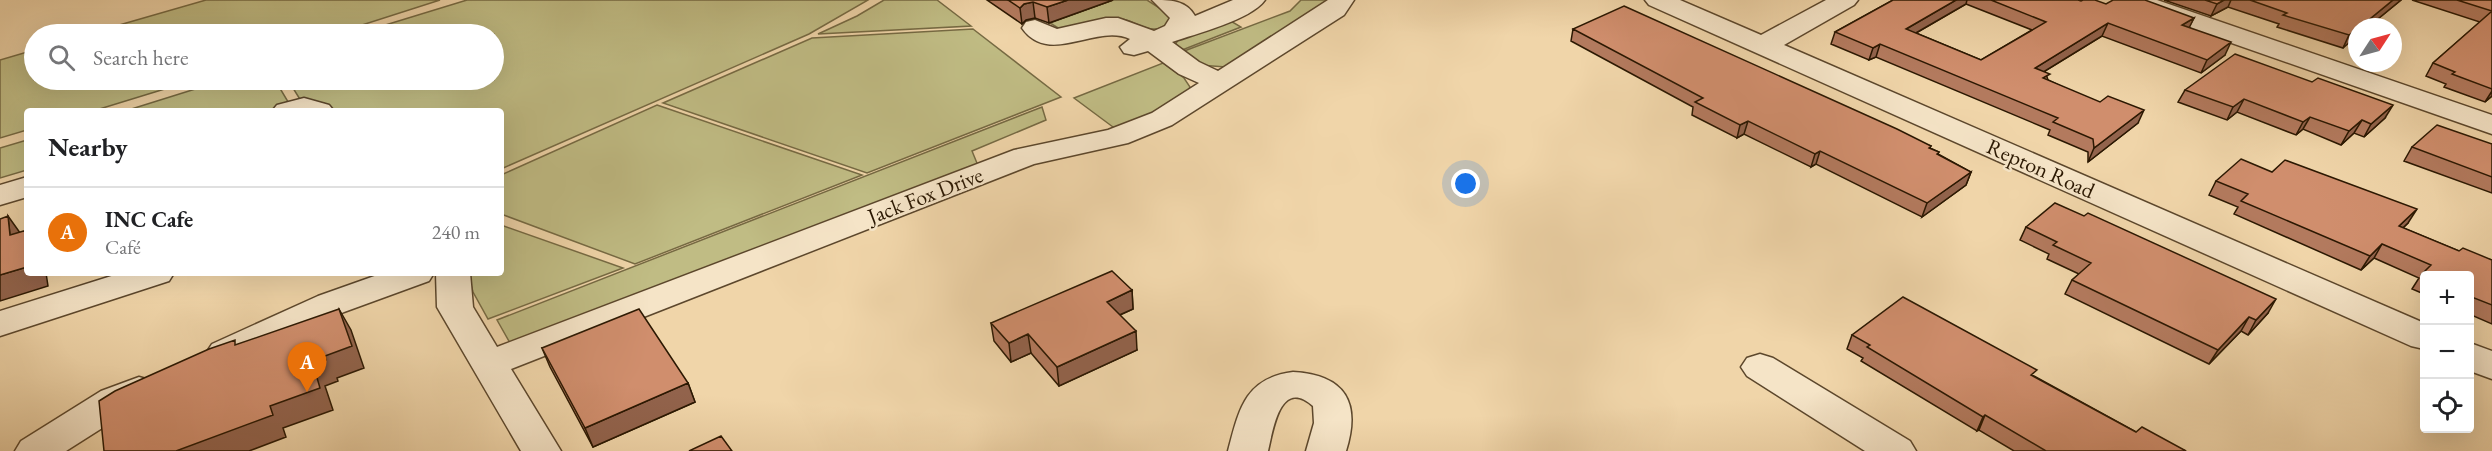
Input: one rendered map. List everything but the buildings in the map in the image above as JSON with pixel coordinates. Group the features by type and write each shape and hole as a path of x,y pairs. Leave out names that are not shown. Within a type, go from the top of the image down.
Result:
{"street":[{"path":"1165,0 1180,11 1183,18 1176,31"},
{"path":"1142,44 1235,10 1252,0"},
{"name":"Jack Fox Drive","path":"491,363 1025,157 1118,137 1162,119 1335,9 1341,0"},
{"name":"Repton Road","path":"1658,0 2420,335"},
{"path":"1762,46 1845,0"},
{"path":"2132,0 2492,125"},
{"path":"1035,28 1046,36 1060,39 1099,26 1117,26 1132,30 1142,44 1191,69 1223,82"},
{"path":"0,195 24,188"},
{"path":"0,324 148,276"},
{"path":"35,451 115,401 330,304 409,276"},
{"path":"453,276 456,307 541,451"},
{"path":"2474,358 2492,366"},
{"path":"1760,367 1896,451"},
{"path":"1248,451 1261,406 1271,392 1294,383 1316,390 1331,403 1334,423 1326,451"}],"shaded area":[{"path":"206,0 440,0 365,24 123,24"},
{"path":"467,0 868,0 809,34 504,168 504,108 330,108 324,103 301,101 294,90 504,90 504,24 389,24"},
{"path":"884,0 937,0 971,26 818,34 857,16"},
{"path":"1113,0 1147,0 1175,18 1158,29 1150,29 1120,18 1098,20 1063,31 1050,23"},
{"path":"1301,0 1331,0 1226,67 1199,65 1179,53 1290,11"},
{"path":"1229,20 1241,27 1177,52 1175,45 1178,40"},
{"path":"973,29 1061,97 867,173 663,103 812,38"},
{"path":"24,53 24,90 161,90 103,108 24,108 24,131 0,138 0,60"},
{"path":"1163,63 1184,78 1190,87 1177,103 1148,119 1117,130 1074,98"},
{"path":"192,90 281,90 290,105 280,108 135,108"},
{"path":"657,105 862,175 635,264 504,215 504,174"},
{"path":"1042,107 1046,120 972,151 979,168 514,350 497,320"},
{"path":"24,141 24,171 0,178 0,148"},
{"path":"504,226 623,268 488,319 473,292 469,276 504,276"}],"place":[{"name":"INC Cafe","path":"307,392"}]}
